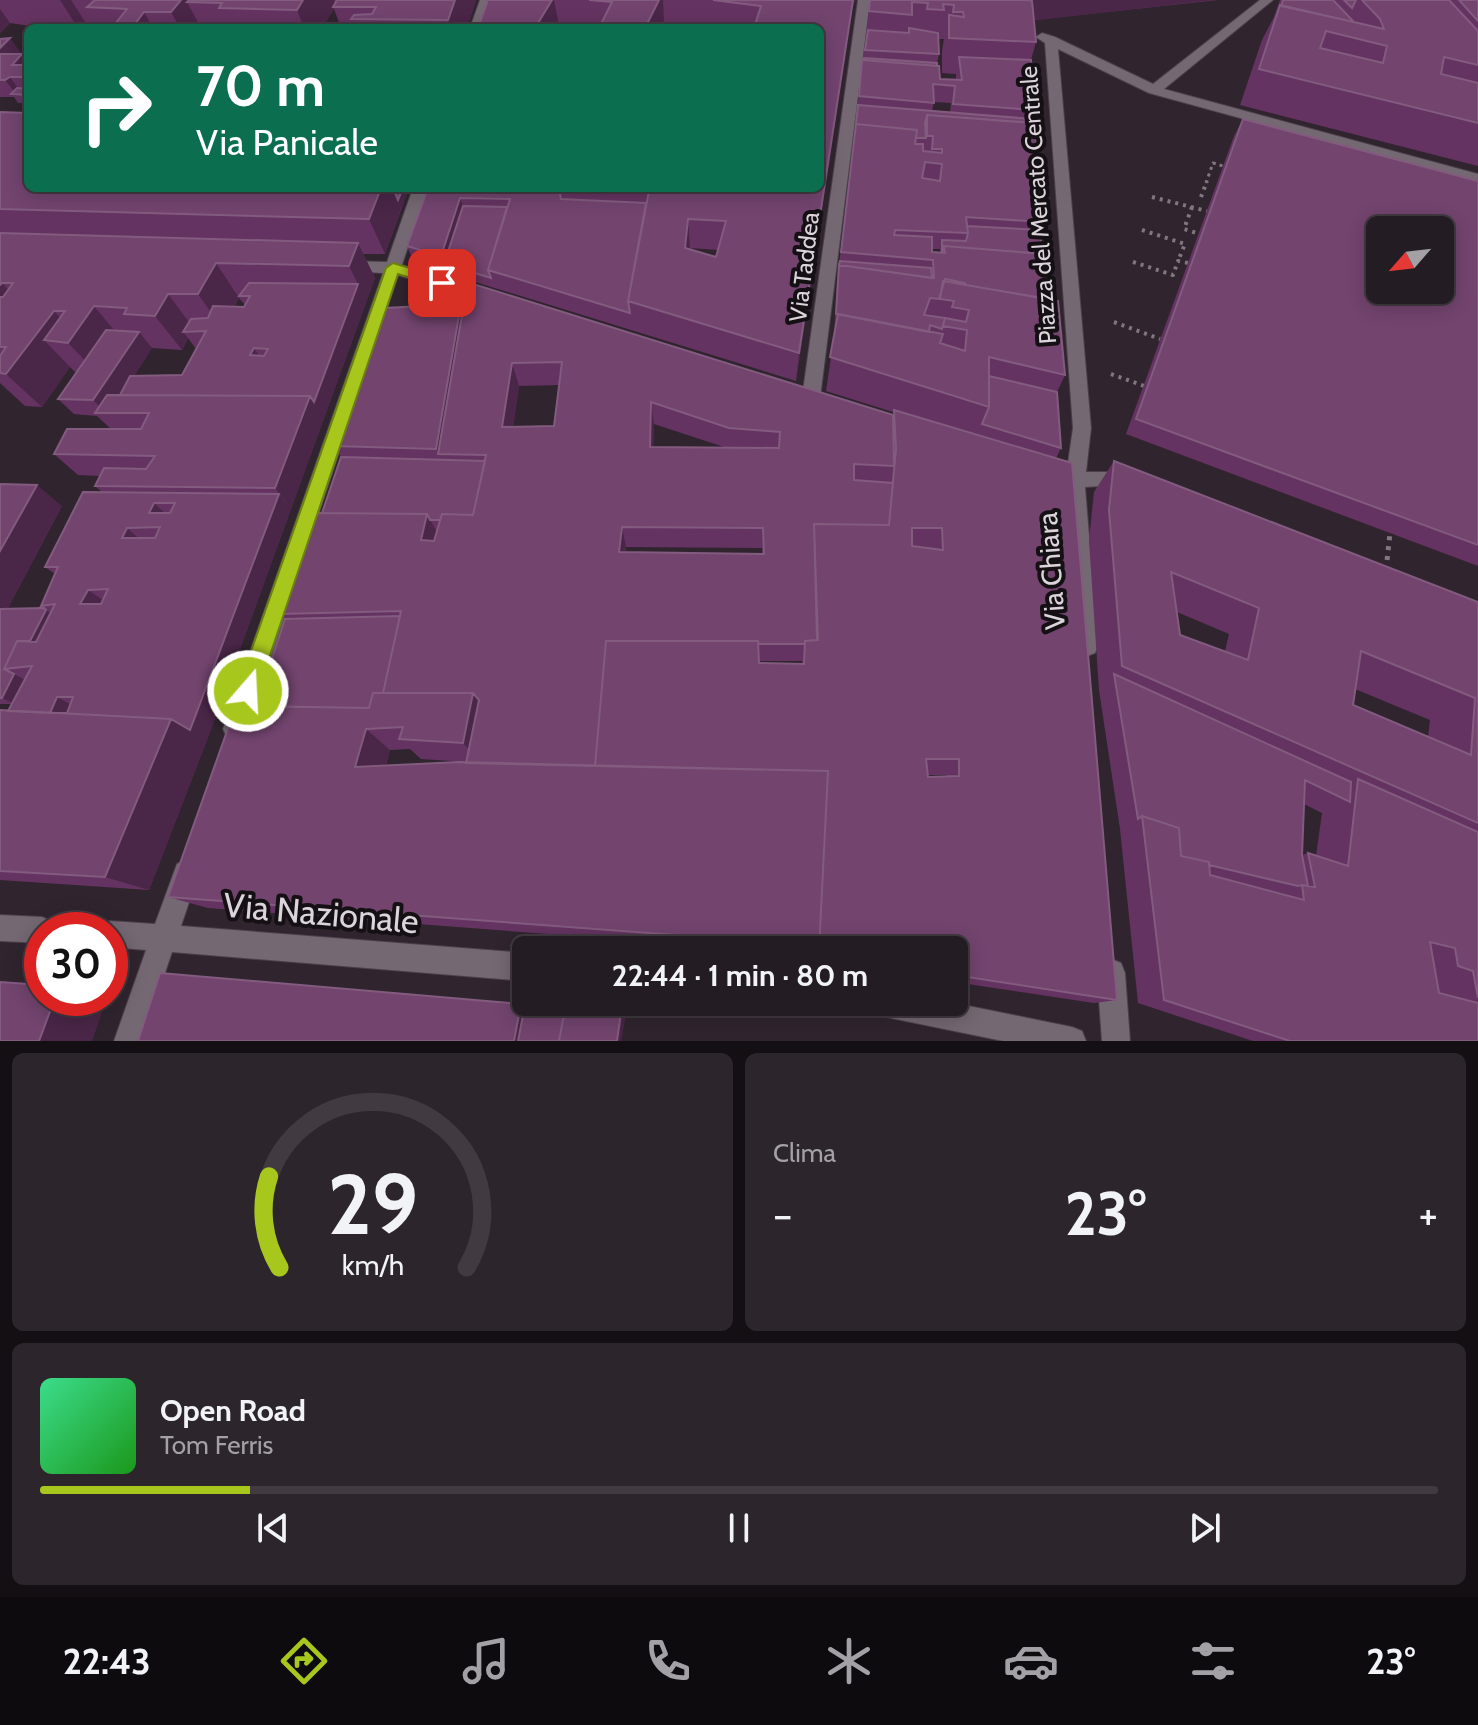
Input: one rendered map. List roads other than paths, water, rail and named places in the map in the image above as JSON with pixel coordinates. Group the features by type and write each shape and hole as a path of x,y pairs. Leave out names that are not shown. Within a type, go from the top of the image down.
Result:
{"street":[{"path":"477,24 486,0"},
{"name":"Via Taddea","path":"811,398 854,26 864,0"},
{"path":"1154,90 1267,0"},
{"path":"1024,32 1051,40"},
{"name":"Piazza del Mercato Centrale","path":"1051,40 1154,90 1478,179"},
{"name":"Piazza del Mercato Centrale","path":"1051,40 1082,428 1075,480"},
{"path":"227,751 419,192"},
{"path":"334,265 393,268 516,306"},
{"path":"1030,466 1075,480 1122,477 1145,481"},
{"name":"Via Chiara","path":"1075,480 1088,666"},
{"path":"128,1041 192,854"},
{"path":"0,928 24,929"},
{"name":"Via Nazionale","path":"128,935 512,966"},
{"path":"1109,945 1116,1041"},
{"path":"950,1016 1072,1041"}]}
